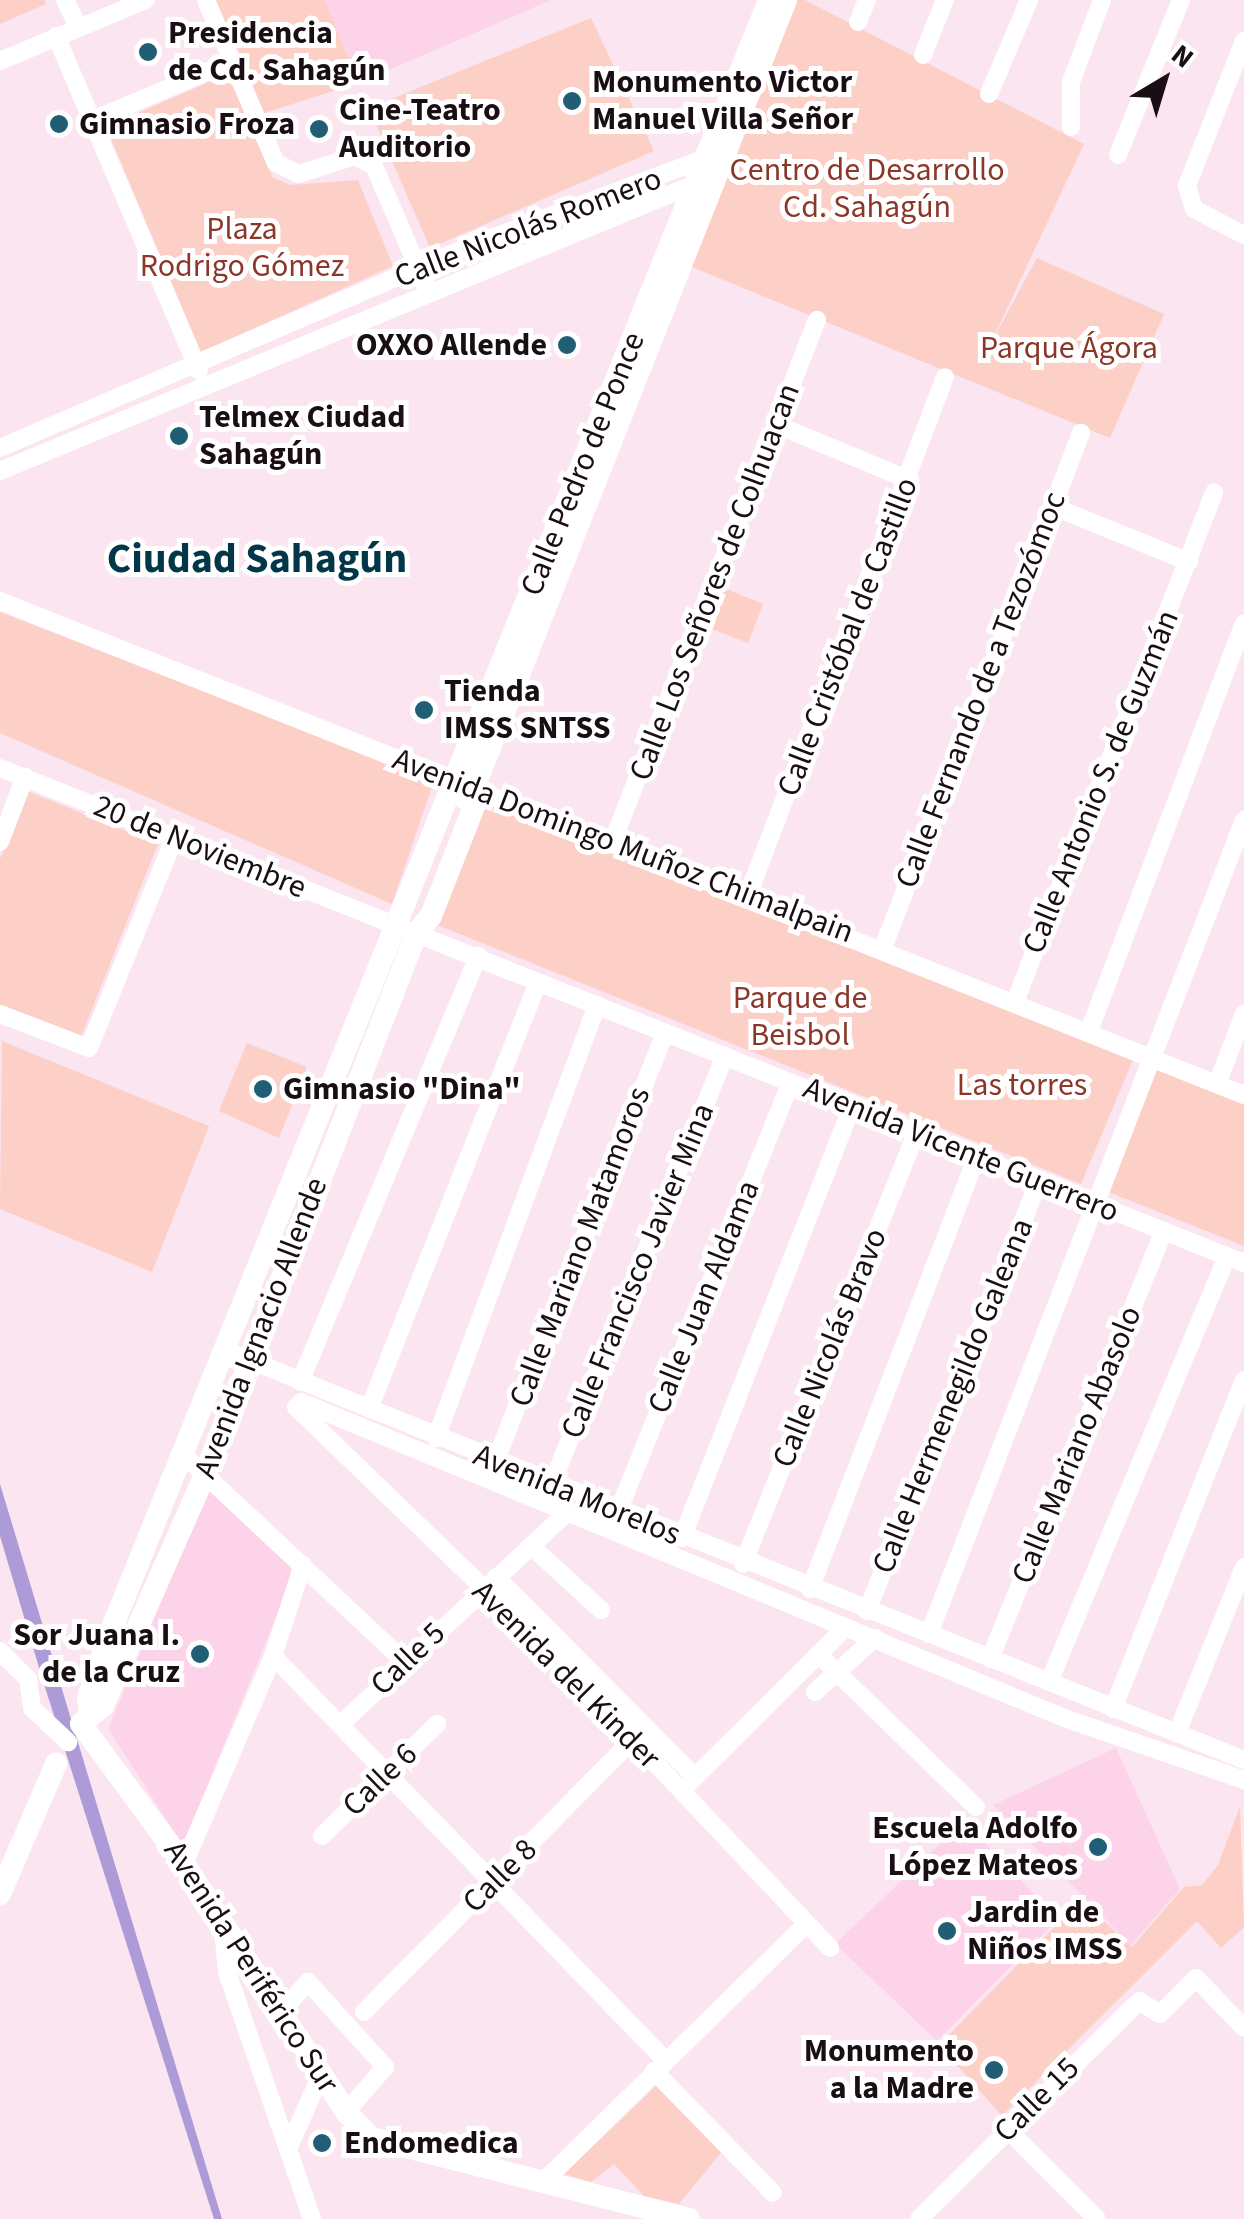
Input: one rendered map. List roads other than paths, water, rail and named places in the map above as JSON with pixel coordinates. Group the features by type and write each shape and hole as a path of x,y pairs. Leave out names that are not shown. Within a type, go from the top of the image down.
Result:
{"street":[{"path":"65,0 78,27"},
{"path":"0,60 146,0"},
{"path":"206,0 283,169 309,174 355,156 374,166 430,293"},
{"name":"Calle Pedro de Ponce","path":"408,930 431,916 477,800 465,785 710,167 769,0"},
{"name":"Calle Pedro de Ponce","path":"710,167 786,0"},
{"path":"858,22 867,0"},
{"path":"923,55 945,0"},
{"path":"990,94 1029,0"},
{"path":"1071,127 1071,82 1102,0"},
{"path":"1118,156 1181,0"},
{"path":"56,36 205,386"},
{"path":"1244,41 1188,198 1194,210 1244,235"},
{"path":"93,120 233,61"},
{"name":"Calle Nicolás Romero","path":"0,448 419,270 710,167"},
{"name":"Calle Nicolás Romero","path":"0,471 430,293 710,167"},
{"path":"339,303 348,326"},
{"name":"Calle Los Señores de Colhuacan","path":"612,843 817,320"},
{"name":"Calle Cristóbal de Castillo","path":"748,895 910,480 945,377"},
{"path":"777,425 910,480"},
{"name":"Calle Fernando de a Tezozómoc","path":"883,948 1081,434"},
{"name":"Calle Antonio S. de Guzmán","path":"1015,1002 1214,493"},
{"path":"1052,506 1189,562"},
{"name":"Avenida Domingo Muñoz Chimalpain","path":"0,600 883,948 1244,1095"},
{"path":"1089,1031 1244,623"},
{"name":"20 de Noviembre","path":"0,768 408,930"},
{"path":"0,842 25,778"},
{"name":"Calle Hermenegildo Galeana","path":"928,1634 1092,1203 1244,820"},
{"path":"0,1014 89,1048 175,836"},
{"name":"Avenida Vicente Guerrero","path":"408,930 1236,1259"},
{"name":"Avenida Ignacio Allende","path":"79,1727 108,1638 186,1457 237,1356 408,930"},
{"path":"300,1382 478,956"},
{"path":"368,1410 538,982"},
{"name":"Calle Mariano Matamoros","path":"436,1438 597,1005"},
{"path":"1216,1084 1244,1014"},
{"name":"Calle Mariano Matamoros","path":"496,1462 665,1032"},
{"name":"Calle Francisco Javier Mina","path":"551,1486 725,1056"},
{"name":"Calle Juan Aldama","path":"618,1512 791,1082"},
{"name":"Calle Juan Aldama","path":"682,1538 850,1108"},
{"name":"Calle Nicolás Bravo","path":"743,1564 916,1133"},
{"name":"Calle Nicolás Bravo","path":"810,1589 977,1156"},
{"name":"Calle Hermenegildo Galeana","path":"866,1611 1039,1182"},
{"name":"Calle Mariano Abasolo","path":"990,1658 1164,1231"},
{"name":"Calle Mariano Abasolo","path":"1048,1682 1236,1259"},
{"name":"Avenida Ignacio Allende","path":"79,1727 104,1706 130,1651 207,1470 237,1356"},
{"name":"Avenida Morelos","path":"237,1356 743,1564 1243,1757"},
{"path":"1113,1709 1244,1380"},
{"name":"Avenida Morelos","path":"299,1405 1067,1719 1244,1780"},
{"name":"Avenida del Kinder","path":"299,1405 481,1590 633,1738 688,1784 830,1948"},
{"path":"186,1457 207,1470 405,1662"},
{"name":"Calle 5","path":"342,1723 564,1515"},
{"path":"530,1546 601,1610"},
{"path":"184,1864 273,1656 303,1565"},
{"path":"1177,1733 1244,1567"},
{"path":"496,1577 688,1784 846,1626"},
{"path":"815,1692 840,1674 875,1638"},
{"path":"0,1651 28,1680 32,1708 79,1727 56,1764 0,1893"},
{"path":"818,1654 976,1807"},
{"path":"273,1656 494,1882 773,2193"},
{"name":"Calle 6","path":"322,1836 437,1724"},
{"name":"Avenida Periférico Sur","path":"79,1727 184,1864 346,2112 385,2144 545,2180 688,2219"},
{"name":"Calle 8","path":"364,2012 633,1738"},
{"path":"545,2180 806,1924"},
{"path":"224,1929 226,1972 312,2219"},
{"name":"Calle 15","path":"919,2219 1136,2004 1145,2002 1160,2014 1196,1978 1244,2028"},
{"path":"280,2012 308,1982 384,2067 346,2112"},
{"path":"288,2149 322,2074"},
{"path":"1007,2129 1097,2219"}],"place":[{"name":"Presidencia de Cd. Sahagún","path":"148,52"},
{"name":"Monumento Victor Manuel Villa Señor","path":"572,101"},
{"name":"Gimnasio Froza","path":"59,124"},
{"name":"Cine-Teatro Auditorio","path":"319,129"},
{"name":"OXXO Allende","path":"567,345"},
{"name":"Telmex Ciudad Sahagún","path":"179,436"},
{"name":"Tienda IMSS SNTSS","path":"424,710"},
{"name":"Gimnasio \"Dina\"","path":"263,1089"},
{"name":"Sor Juana I. de la Cruz","path":"200,1654"},
{"name":"Escuela Adolfo López Mateos","path":"1098,1847"},
{"name":"Jardin de Niños IMSS","path":"947,1931"},
{"name":"Monumento a la Madre","path":"994,2070"},
{"name":"Endomedica","path":"322,2143"}],"district":[{"name":"Ciudad Sahagún","path":"257,559"}],"park label":[{"name":"Centro de Desarrollo Cd. Sahagún","path":"867,190"},
{"name":"Plaza Rodrigo Gómez","path":"242,248"},
{"name":"Parque Ágora","path":"1069,348"},
{"name":"Parque de Beisbol","path":"800,1018"},
{"name":"Las torres","path":"1022,1085"}]}
